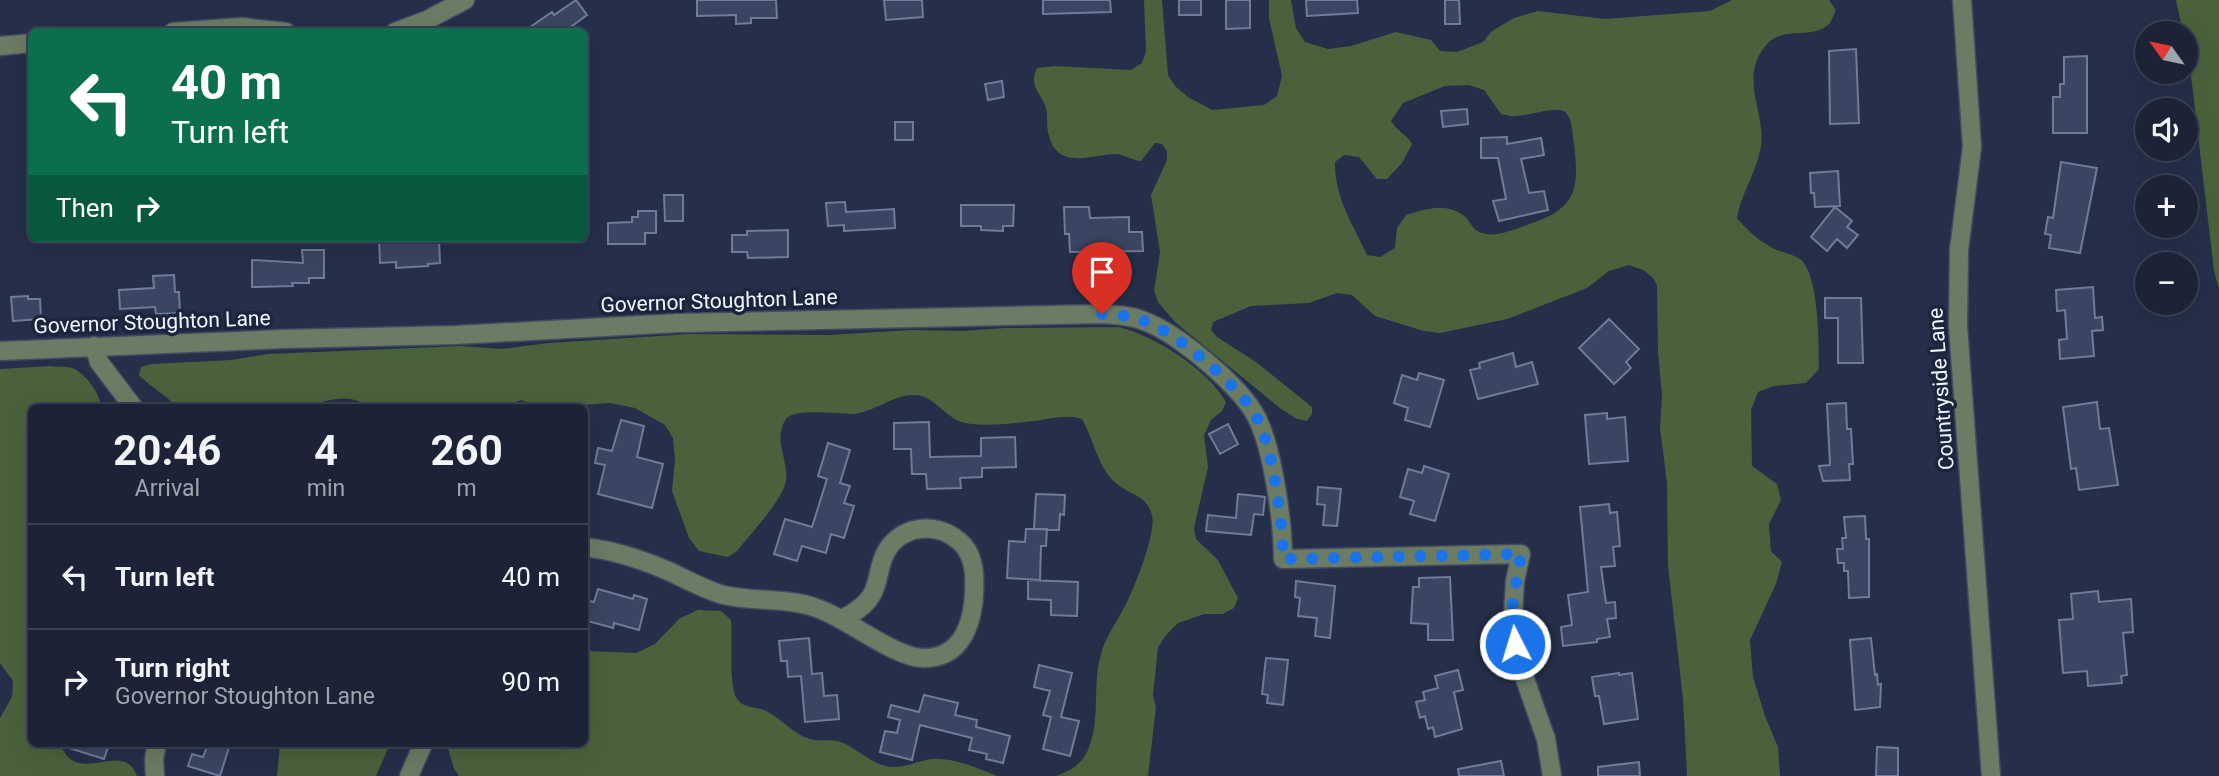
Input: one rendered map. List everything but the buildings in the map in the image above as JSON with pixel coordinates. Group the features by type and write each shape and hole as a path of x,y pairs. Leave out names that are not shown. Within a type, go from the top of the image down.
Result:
{"street":[{"path":"406,28 428,20 465,0"},
{"name":"Countryside Lane","path":"1962,0 1972,147 1959,250 1958,317 1991,776"},
{"path":"228,28 251,28"},
{"path":"0,46 28,43"},
{"name":"Governor Stoughton Lane","path":"0,351 456,335 678,323 1102,314 1146,321 1180,341 1223,377 1251,408 1261,426 1267,450 1282,526 1283,559 1521,554 1515,581 1512,631 1519,662 1546,739 1552,776"},
{"path":"94,346 99,362 131,404"},
{"path":"588,548 637,559 722,594 795,602 818,608 899,651 916,657 933,657 950,651 967,631 973,613 974,572 970,554 960,541 944,532 919,528 902,534 895,538 885,553 870,598 858,611 842,619"},
{"path":"155,776 156,747"},
{"path":"409,776 422,747"}],"green space":[{"path":"1144,0 1162,0 1168,75 1175,86 1188,97 1212,110 1264,105 1277,96 1282,76 1269,18 1269,0 1291,0 1296,28 1305,42 1328,49 1351,46 1396,32 1431,40 1440,51 1457,52 1483,42 1492,31 1514,18 1538,11 1605,19 1710,11 1732,0 1829,0 1836,10 1829,24 1815,31 1775,38 1759,56 1753,81 1760,120 1761,146 1737,218 1762,241 1800,259 1806,267 1814,294 1818,327 1819,369 1806,383 1774,386 1758,392 1751,410 1752,466 1777,484 1781,500 1769,524 1771,551 1782,562 1776,584 1750,640 1753,677 1778,747 1780,776 1687,776 1683,699 1668,566 1667,483 1660,428 1662,396 1657,285 1653,278 1643,270 1629,265 1609,271 1587,288 1507,319 1440,333 1424,331 1375,316 1352,295 1337,293 1309,303 1251,306 1213,322 1211,330 1217,337 1256,362 1312,407 1312,414 1307,421 1297,419 1281,409 1175,322 1158,302 1154,291 1160,252 1151,195 1167,160 1167,151 1162,144 1155,143 1141,161 1115,154 1086,158 1068,157 1053,147 1046,108 1035,85 1037,68 1054,66 1131,70 1142,63 1146,51","holes":["1469,85 1484,90 1501,114 1515,116 1555,110 1567,114 1572,127 1576,170 1572,195 1566,204 1542,219 1506,232 1491,234 1478,231 1456,211 1442,208 1420,211 1406,215 1397,228 1395,248 1380,257 1367,255 1341,198 1335,162 1344,155 1359,157 1377,179 1387,179 1402,163 1412,144 1391,121 1403,103 1445,86"]},
{"path":"2176,0 2219,0 2219,289 2214,271 2198,135 2198,98 2194,98 2192,84 2198,84 2198,21 2180,21"},
{"path":"1119,327 1133,331 1164,346 1193,366 1226,402 1222,411 1211,420 1204,435 1208,467 1194,528 1196,539 1218,560 1238,598 1234,608 1223,614 1204,614 1178,623 1158,647 1153,695 1156,707 1148,776 1056,776 1075,766 1088,750 1094,727 1101,654 1135,583 1148,546 1152,523 1150,508 1146,503 1117,484 1105,470 1082,419 1064,417 1000,424 965,423 958,421 927,398 914,395 898,398 861,413 807,413 790,416 782,427 781,434 786,473 784,489 757,527 737,551 728,557 699,551 689,538 672,491 675,460 673,438 665,425 635,408 609,403 532,404 521,400 511,404 364,404 355,400 339,399 317,404 173,404 139,375 141,367 152,364 231,360 268,354 461,346 501,349 549,343 691,334 829,335 1005,328"},
{"path":"50,366 72,368 87,379 101,404 28,404 28,747 61,747 69,758 78,763 124,762 132,766 137,776 0,776 0,718 12,697 13,681 0,663 0,369"},
{"path":"698,610 721,611 731,620 731,661 737,699 743,704 766,711 804,737 834,740 886,766 899,767 939,759 965,764 997,776 459,776 454,769 448,747 588,747 588,651 636,653 655,644 680,618"},
{"path":"280,747 389,747 376,776 277,776"}],"route":[{"path":"1102,314 1136,318 1168,333 1223,377 1251,408 1261,426 1267,450 1282,526 1283,559 1521,554 1512,608 1515,644"}]}
